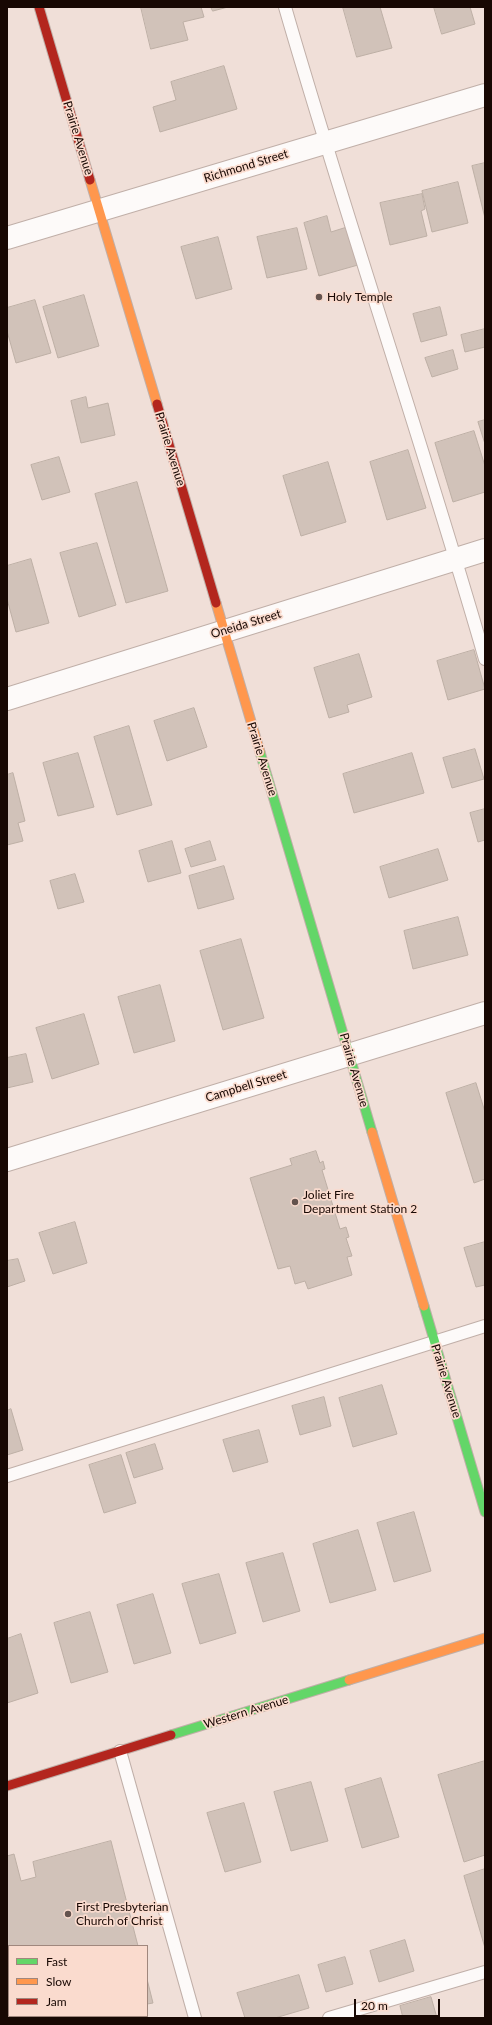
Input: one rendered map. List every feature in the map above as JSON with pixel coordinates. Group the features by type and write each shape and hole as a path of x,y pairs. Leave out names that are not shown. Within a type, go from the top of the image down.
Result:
{"street":[{"name":"Prairie Avenue","path":"39,7 485,1512"},
{"name":"Richmond Street","path":"7,238 485,95"},
{"name":"Oneida Street","path":"7,699 485,550"},
{"name":"Campbell Street","path":"7,1160 485,1013"},
{"name":"Western Avenue","path":"7,1786 485,1638"}],"lane":[{"path":"285,7 324,143 456,559 485,659"},
{"path":"7,1476 485,1326"},
{"path":"120,1751 195,2018"},
{"path":"329,2018 485,1972"}],"building":[{"path":"141,7 201,7 204,17 183,22 188,40 151,49"},
{"path":"211,7 228,7 213,11"},
{"path":"343,7 380,7 392,48 357,57"},
{"path":"434,7 470,7 475,24 442,34"},
{"path":"224,66 237,109 160,132 153,107 176,100 171,82"},
{"path":"485,163 485,218 472,166"},
{"path":"458,182 468,223 432,232 422,191"},
{"path":"422,194 425,209 421,211 427,236 390,245 380,203"},
{"path":"327,216 331,232 347,227 358,265 319,276 304,223"},
{"path":"297,228 307,269 267,278 257,237"},
{"path":"218,237 232,289 196,299 181,247"},
{"path":"84,295 99,346 58,358 43,307"},
{"path":"35,300 51,353 16,363 7,331 7,308"},
{"path":"440,307 447,335 421,342 413,314"},
{"path":"485,329 485,347 465,352 461,335"},
{"path":"453,350 458,369 432,377 425,358"},
{"path":"86,397 88,408 108,403 115,435 81,443 71,401"},
{"path":"485,420 485,444 478,422"},
{"path":"474,431 485,466 485,492 453,502 435,443"},
{"path":"408,450 426,508 387,520 370,462"},
{"path":"59,457 70,492 42,500 31,465"},
{"path":"328,462 346,522 301,536 283,476"},
{"path":"137,482 168,591 126,603 95,494"},
{"path":"97,543 116,605 79,617 60,553"},
{"path":"31,559 49,623 16,632 7,599 7,566"},
{"path":"474,650 485,689 448,700 437,661"},
{"path":"359,654 372,697 347,705 349,712 329,718 314,668"},
{"path":"194,708 207,747 167,761 154,721"},
{"path":"129,726 152,805 117,815 94,737"},
{"path":"475,749 484,779 452,788 443,758"},
{"path":"78,753 94,807 58,816 43,763"},
{"path":"412,753 424,793 354,813 343,774"},
{"path":"13,773 25,821 18,823 23,841 7,845 7,775"},
{"path":"485,809 485,840 478,842 470,813"},
{"path":"172,841 181,873 148,882 139,851"},
{"path":"210,841 216,860 191,867 185,849"},
{"path":"438,849 448,880 389,898 380,867"},
{"path":"224,866 234,899 198,909 189,876"},
{"path":"75,874 84,902 58,909 50,881"},
{"path":"458,917 468,955 413,969 404,931"},
{"path":"241,939 264,1018 223,1030 200,951"},
{"path":"160,985 175,1041 134,1053 118,997"},
{"path":"84,1014 99,1064 52,1079 36,1028"},
{"path":"26,1054 33,1082 7,1088 7,1058"},
{"path":"476,1083 485,1112 485,1179 474,1183 446,1093"},
{"name":"Joliet Fire Department Station 2","path":"316,1151 320,1163 323,1161 325,1169 322,1170 340,1229 346,1227 349,1237 346,1238 352,1256 347,1257 352,1275 308,1289 305,1281 295,1284 290,1266 278,1269 250,1178 292,1165 290,1159"},
{"path":"75,1222 87,1263 53,1274 39,1233"},
{"path":"485,1242 485,1285 476,1287 464,1248"},
{"path":"18,1259 25,1281 7,1287 7,1261"},
{"path":"382,1385 397,1434 353,1447 339,1398"},
{"path":"324,1397 331,1426 300,1435 292,1406"},
{"path":"11,1409 23,1450 7,1455 7,1411"},
{"path":"259,1430 268,1462 233,1472 223,1440"},
{"path":"155,1444 163,1469 134,1478 126,1453"},
{"path":"121,1455 136,1503 104,1513 89,1465"},
{"path":"414,1512 431,1571 394,1582 377,1523"},
{"path":"358,1530 376,1590 330,1603 313,1544"},
{"path":"283,1553 300,1611 263,1622 246,1563"},
{"path":"219,1574 236,1633 200,1644 182,1584"},
{"path":"153,1594 171,1653 134,1664 117,1605"},
{"path":"90,1612 108,1672 71,1683 54,1623"},
{"path":"21,1634 38,1693 7,1703 7,1639"},
{"path":"485,1761 485,1855 464,1862 438,1775"},
{"path":"381,1778 399,1837 362,1848 345,1789"},
{"path":"311,1782 328,1841 291,1851 274,1792"},
{"path":"244,1803 261,1862 225,1872 207,1813"},
{"name":"First Presbyterian Church of Christ","path":"111,1841 138,1945 8,1945 8,2017 66,2017 62,2018 7,2018 7,1856 14,1854 21,1881 36,1877 33,1862"},
{"path":"485,1869 485,1948 464,1876"},
{"path":"405,1940 414,1971 379,1982 370,1951"},
{"path":"345,1957 353,1984 326,1992 318,1965"},
{"path":"299,1975 309,2008 275,2018 245,2018 237,1993"},
{"path":"148,1983 153,2003 148,2004"},
{"path":"431,1997 437,2018 403,2018 400,2006"},
{"path":"81,2017 100,2017 96,2018"}],"traffic: fast":[{"path":"260,752 372,1132"},
{"path":"424,1306 485,1512"},
{"path":"171,1735 349,1680"}],"traffic: slow":[{"path":"90,180 157,404"},
{"path":"216,603 260,752"},
{"path":"372,1132 424,1306"},
{"path":"349,1680 485,1638"}],"traffic: jam":[{"path":"39,7 90,180"},
{"path":"157,404 216,603"},
{"path":"7,1786 171,1735"}],"place":[{"name":"Holy Temple","path":"319,297"},
{"name":"Joliet Fire Department Station 2","path":"295,1202"},
{"name":"First Presbyterian Church of Christ","path":"68,1914"}]}
